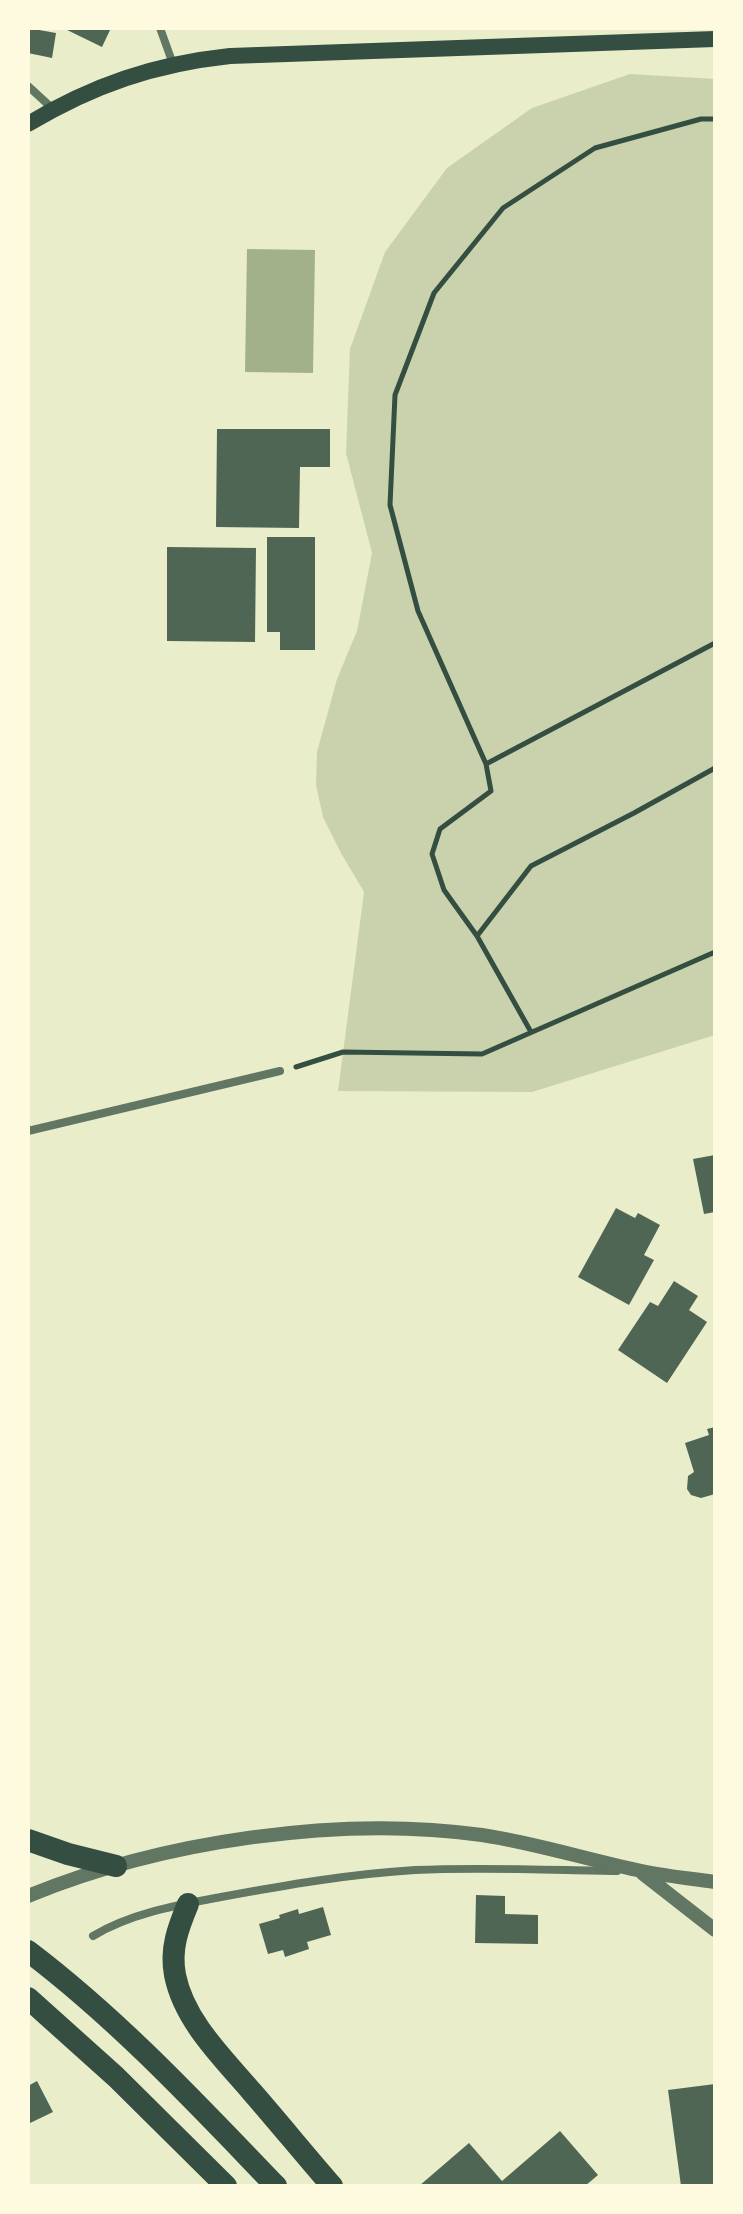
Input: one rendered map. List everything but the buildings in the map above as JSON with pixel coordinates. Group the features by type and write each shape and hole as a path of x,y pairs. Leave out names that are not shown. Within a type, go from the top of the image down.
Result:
{"highway":[{"path":"28,1840 116,1866"},
{"path":"188,1904 175,1939 173,1955 179,1989 196,2023 332,2186"},
{"path":"28,1951 156,2064 276,2186"},
{"path":"28,1998 116,2077 226,2186"}],"main road":[{"path":"28,124 102,87 173,64 230,56 715,39"}],"street":[{"path":"160,28 173,64"},
{"path":"28,86 53,109"},
{"path":"28,1131 280,1071"},
{"path":"28,1896 116,1866 200,1847 258,1837 387,1827 497,1837 638,1871 715,1882"},
{"path":"93,1936 124,1921 188,1904 359,1874 443,1870 638,1871 715,1930"}],"path":[{"path":"531,1032 477,936 444,890 432,854 440,829 491,791 486,764 418,611 390,505 395,395 434,293 503,208 595,148 701,119 715,119"},
{"path":"486,764 715,643"},
{"path":"477,936 531,866 715,768"},
{"path":"280,1071 343,1052 482,1054 715,952"}],"shaded area":[{"path":"630,74 715,79 715,1035 532,1092 338,1091 364,892 323,817 316,785 317,752 337,679 357,631 372,553 346,453 350,349 385,252 447,168 532,108"},
{"path":"247,249 315,250 313,373 245,372"}]}
